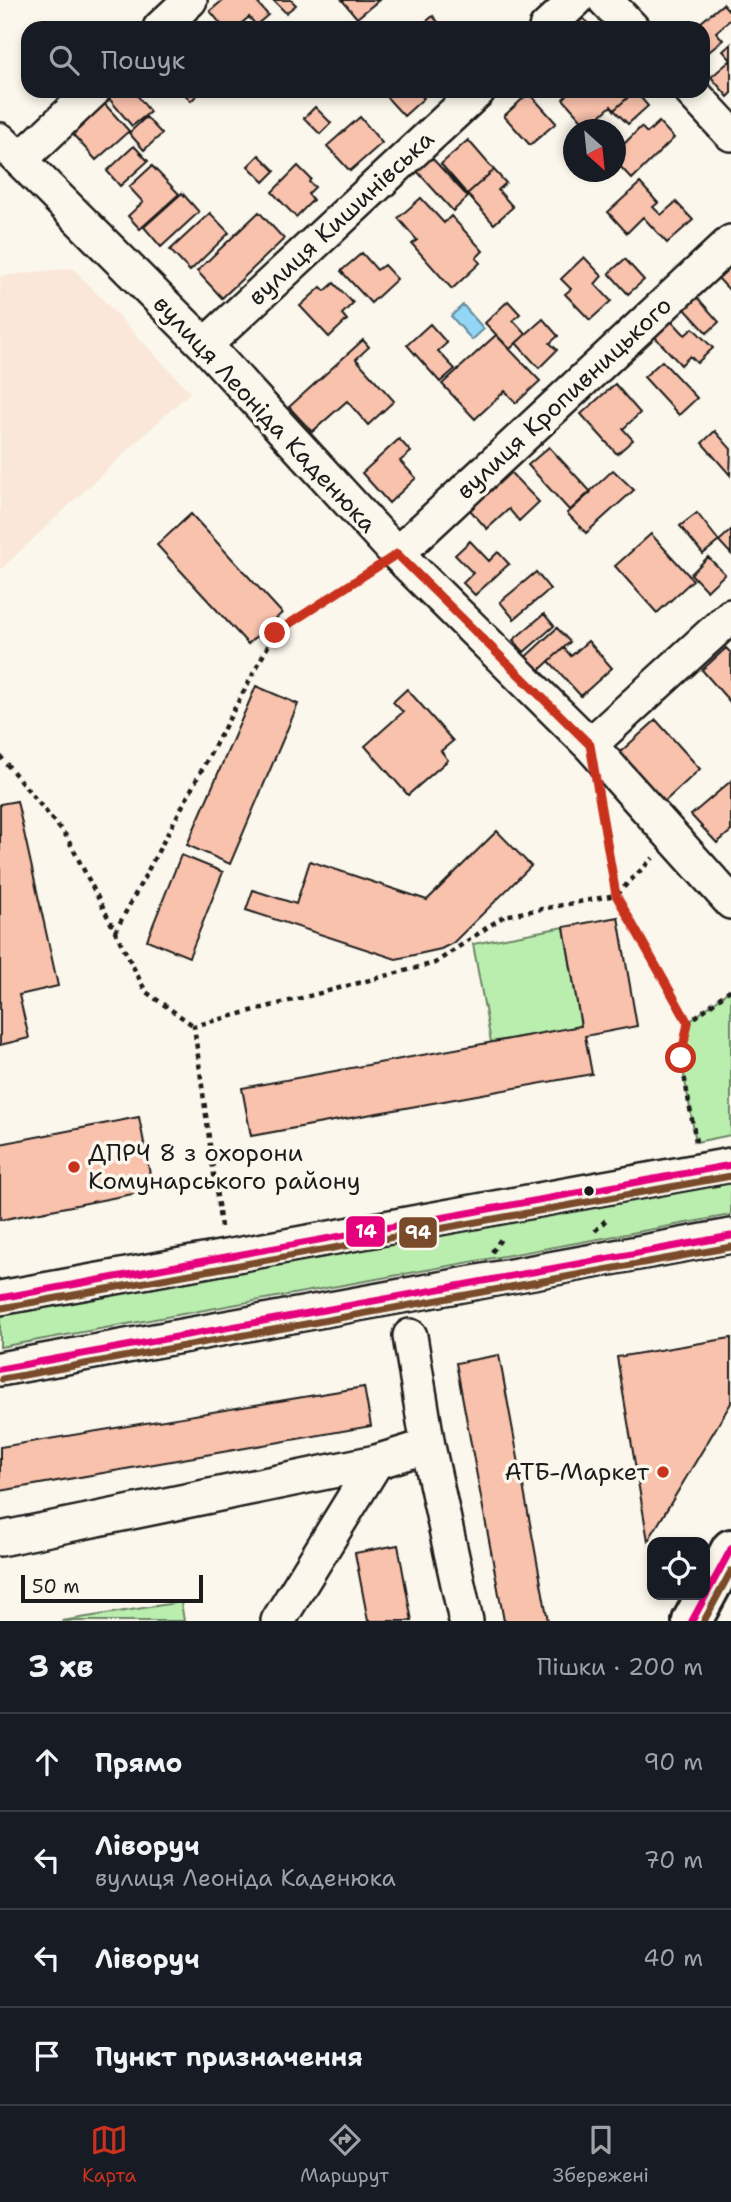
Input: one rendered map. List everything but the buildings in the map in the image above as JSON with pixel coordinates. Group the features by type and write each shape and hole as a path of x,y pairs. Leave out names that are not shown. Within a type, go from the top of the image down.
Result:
{"main road":[{"path":"692,1621 731,1549"}],"street":[{"path":"168,21 190,0"},
{"path":"553,21 576,0"},
{"path":"605,0 625,21"},
{"path":"10,150 83,98"},
{"name":"вулиця Кишинівська","path":"205,345 470,98"},
{"path":"698,98 731,134"},
{"name":"вулиця Леоніда Каденюка","path":"10,150 205,345 397,554 590,745 731,902"},
{"name":"вулиця Кропивницького","path":"397,554 731,242"},
{"path":"590,745 731,616"},
{"path":"0,1298 731,1165"},
{"path":"0,1370 731,1236"},
{"path":"410,1336 428,1446 466,1621"},
{"path":"0,1539 376,1462 428,1446"},
{"path":"289,1613 376,1462"}],"path":[{"path":"116,932 275,633 397,554"},
{"path":"590,745 616,895 688,1023"},
{"path":"0,756 67,838 146,992 194,1026 221,1227"},
{"path":"194,1026 435,963 504,916 616,895 672,837"},
{"path":"696,1142 681,1058 688,1023 731,989"},
{"path":"591,1235 614,1213"}],"shaded area":[{"path":"73,268 190,392 0,570 0,276"}],"green space":[{"path":"564,927 581,1026 491,1042 473,944"},
{"path":"731,989 731,1135 696,1142 681,1058 688,1023"},
{"path":"731,1179 731,1215 0,1347 0,1311"},
{"path":"181,1602 184,1621 62,1621"}],"water":[{"path":"463,305 484,329 472,340 451,316"}],"transit line":[{"name":"14","path":"0,1298 731,1165"},
{"name":"94","path":"2,1308 731,1176"},
{"name":"14","path":"0,1369 731,1236"},
{"name":"94","path":"2,1379 731,1247"},
{"name":"14","path":"692,1621 731,1549"},
{"name":"94","path":"704,1621 731,1571"}],"place":[{"name":"ДПРЧ 8 з охорони Комунарського району","path":"74,1167"},
{"name":"АТБ-Маркет","path":"663,1472"}],"route":[{"path":"275,633 397,554 590,745 616,895 688,1023 681,1058"}]}
